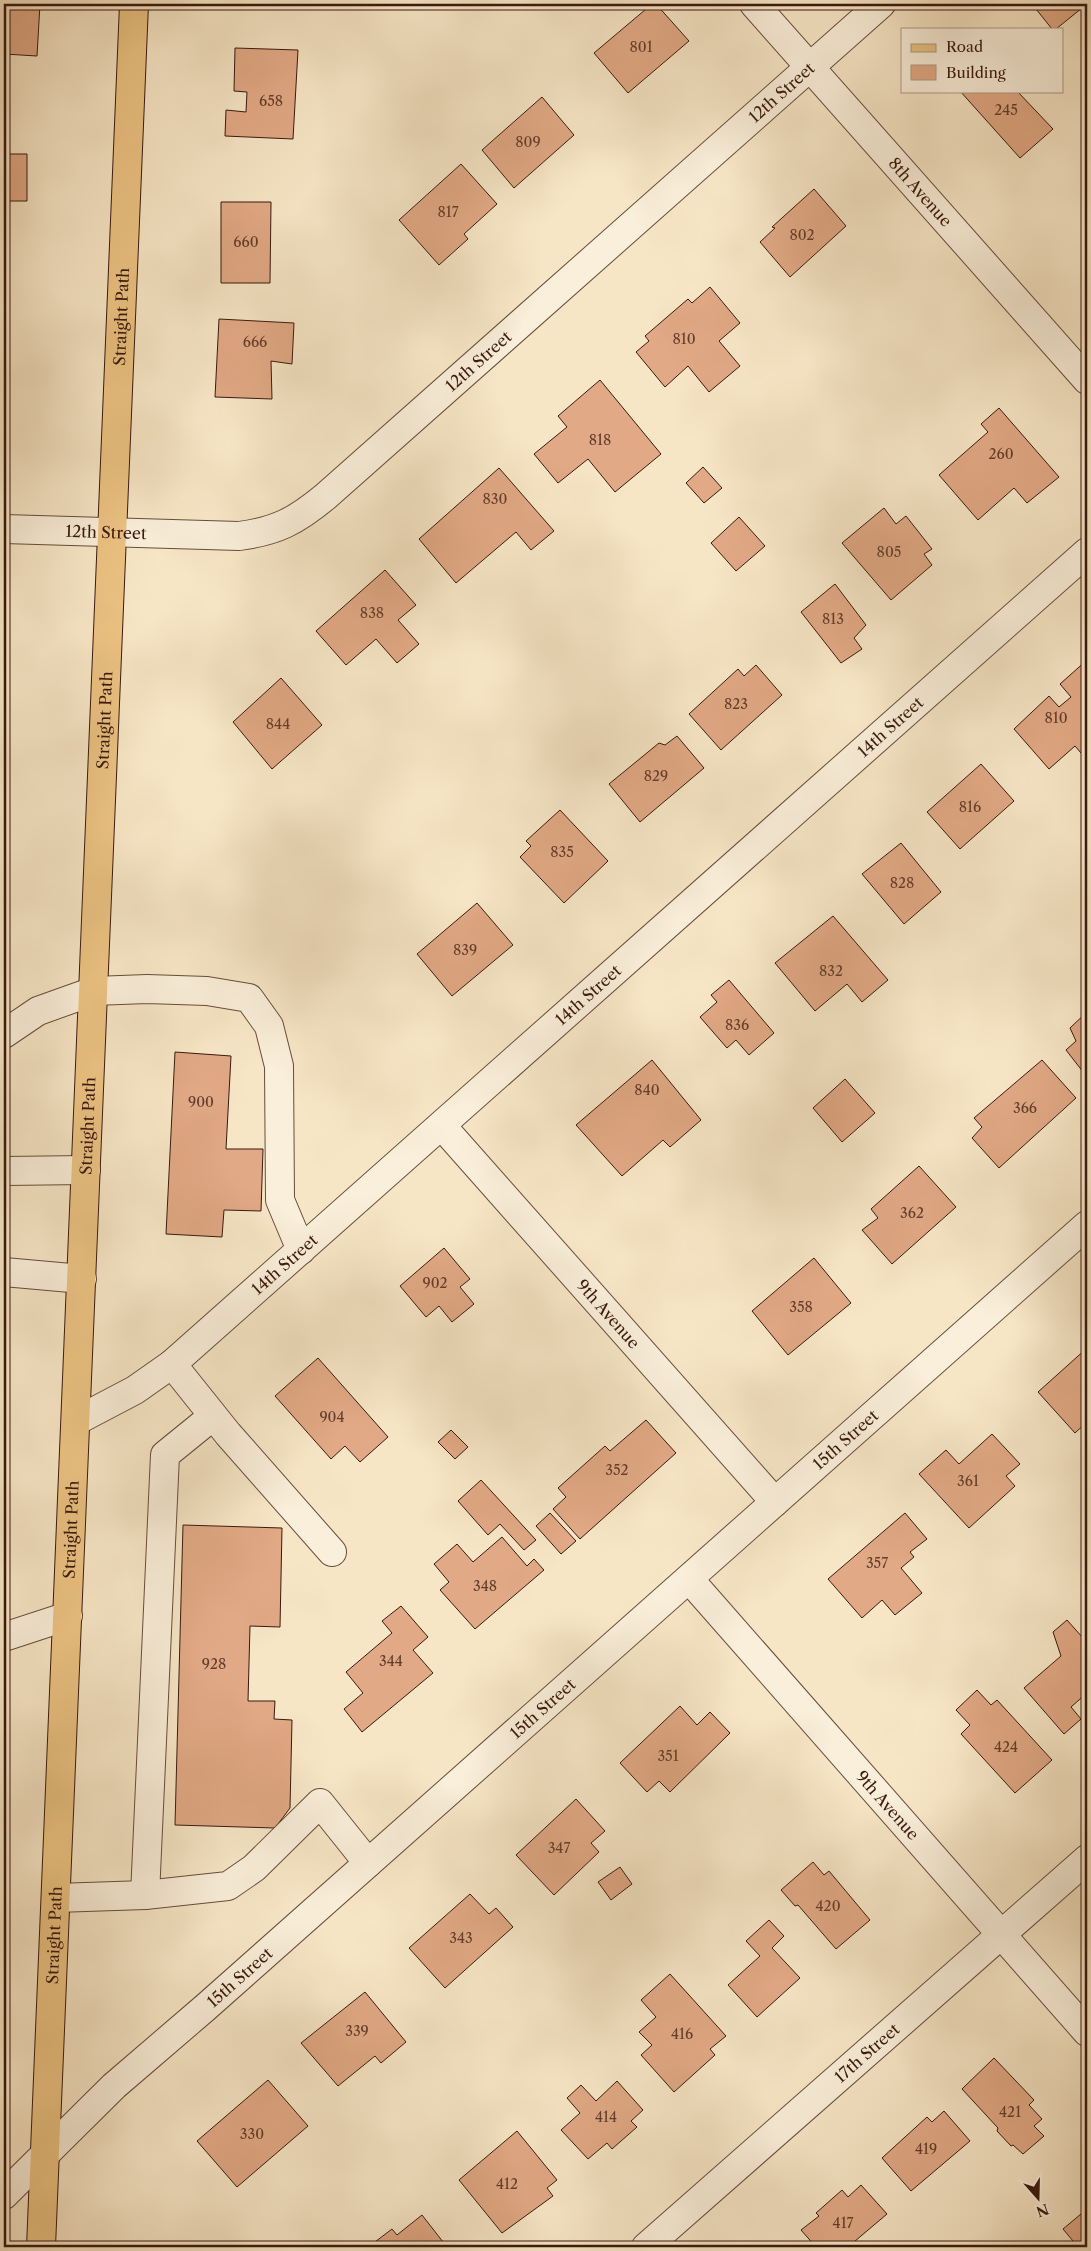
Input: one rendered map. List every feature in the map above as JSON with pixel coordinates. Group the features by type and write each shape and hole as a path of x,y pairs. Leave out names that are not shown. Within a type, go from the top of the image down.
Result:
{"main road":[{"name":"Straight Path","path":"41,2247 134,4"}],"street":[{"name":"8th Avenue","path":"754,4 1087,380"},
{"name":"12th Street","path":"4,529 238,536 276,529 292,522 326,496 881,4"},
{"name":"14th Street","path":"76,1421 135,1390 172,1364 1087,552"},
{"path":"4,1034 38,1011 94,991 148,989 207,991 249,998 268,1026 279,1066 280,1200 302,1250"},
{"name":"9th Avenue","path":"442,1126 775,1502"},
{"path":"4,1171 86,1170"},
{"name":"15th Street","path":"4,2195 44,2158 114,2086 1087,1225"},
{"path":"4,1272 82,1279"},
{"path":"172,1364 213,1416 332,1552"},
{"path":"146,1895 165,1455 213,1416"},
{"name":"9th Avenue","path":"689,1579 1087,2032"},
{"path":"4,1637 68,1616"},
{"path":"56,1898 146,1895 228,1886 254,1868 320,1803 368,1863"},
{"name":"17th Street","path":"646,2247 1087,1859"}],"building":[{"path":"4,4 40,4 37,56 4,54"},
{"path":"652,4 656,4 689,41 628,93 594,53"},
{"path":"1032,4 1087,4 1057,28 1051,28"},
{"path":"235,48 298,50 293,139 225,136 226,110 246,112 247,92 234,91"},
{"path":"961,92 1018,92 1053,129 1020,158"},
{"path":"542,97 574,135 514,188 482,150"},
{"path":"4,154 27,154 27,201 5,201 5,211"},
{"path":"461,164 497,204 464,234 468,239 439,265 399,220"},
{"path":"814,189 846,226 790,277 760,242 775,228 772,227"},
{"path":"221,202 271,202 270,283 221,283"},
{"path":"710,287 740,323 719,341 740,366 709,392 688,366 665,387 636,352 649,341 645,336 688,299 692,303"},
{"path":"219,319 294,323 292,364 271,361 272,399 215,397"},
{"path":"600,380 661,454 615,492 588,459 558,483 534,454 567,427 558,416"},
{"path":"999,408 1059,477 1027,503 1014,488 978,520 939,475 988,432 981,424"},
{"path":"703,467 722,488 704,503 686,483"},
{"path":"499,468 554,531 531,550 516,532 456,583 419,539"},
{"path":"884,508 896,524 906,516 932,549 924,554 932,565 891,600 842,543"},
{"path":"739,517 765,546 736,571 711,543"},
{"path":"385,570 416,605 398,620 419,644 397,663 376,639 346,665 316,631"},
{"path":"835,584 866,625 854,638 862,649 841,663 801,612"},
{"path":"1087,660 1087,760 1075,746 1049,769 1014,729 1049,696 1059,707 1071,697 1060,684"},
{"path":"756,665 782,695 721,750 689,714 738,669 744,676"},
{"path":"281,678 322,725 272,769 233,722"},
{"path":"677,736 704,768 640,822 609,784 659,743 665,745"},
{"path":"981,764 1014,801 960,849 927,812"},
{"path":"560,810 608,861 564,903 520,857 531,846 526,841"},
{"path":"901,843 941,892 904,924 862,874"},
{"path":"477,903 513,945 452,996 417,954"},
{"path":"833,916 888,980 862,1002 847,984 815,1011 775,963"},
{"path":"729,980 774,1033 749,1055 736,1040 727,1048 700,1017 717,1002 711,995"},
{"path":"1087,1012 1087,1077 1066,1050 1076,1041 1070,1028"},
{"path":"175,1052 231,1056 226,1149 263,1149 261,1211 224,1210 222,1237 166,1234"},
{"path":"652,1060 701,1120 670,1147 663,1140 622,1176 576,1125"},
{"path":"1042,1060 1076,1098 999,1168 972,1138 982,1127 974,1118"},
{"path":"845,1079 875,1113 842,1142 813,1108"},
{"path":"919,1166 956,1207 892,1264 862,1230 878,1218 871,1209"},
{"path":"444,1248 470,1279 460,1287 474,1304 452,1322 439,1306 426,1317 400,1286"},
{"path":"814,1258 851,1303 788,1355 752,1311"},
{"path":"1087,1348 1087,1422 1075,1433 1038,1392"},
{"path":"318,1358 388,1437 360,1462 345,1446 331,1459 275,1396"},
{"path":"646,1420 676,1453 580,1539 553,1509 566,1497 558,1488 605,1446 610,1451"},
{"path":"451,1430 468,1447 455,1459 438,1442"},
{"path":"992,1434 1020,1464 1006,1476 1015,1486 969,1528 919,1474 946,1450 959,1464"},
{"path":"481,1480 536,1540 524,1550 500,1524 488,1535 458,1501"},
{"path":"550,1513 576,1541 561,1554 536,1526"},
{"path":"905,1513 927,1539 910,1552 914,1557 901,1568 922,1593 895,1615 882,1600 862,1618 828,1579"},
{"path":"183,1525 282,1528 280,1627 250,1626 248,1701 275,1701 274,1719 292,1720 290,1808 275,1828 175,1825"},
{"path":"502,1537 527,1566 534,1559 544,1570 475,1629 440,1590 449,1582 434,1564 457,1544 473,1562"},
{"path":"401,1606 428,1637 413,1650 433,1673 362,1732 344,1709 363,1693 346,1672 392,1633 382,1621"},
{"path":"1067,1620 1083,1638 1084,1635 1087,1639 1087,1693 1071,1707 1081,1719 1064,1734 1024,1688 1061,1656 1053,1632"},
{"path":"977,1690 991,1705 997,1700 1052,1760 1015,1793 961,1734 970,1725 956,1710"},
{"path":"680,1706 697,1725 710,1712 730,1733 670,1792 659,1781 647,1792 620,1763"},
{"path":"576,1799 605,1831 591,1843 599,1852 554,1895 516,1855"},
{"path":"813,1862 824,1875 829,1871 870,1920 836,1949 798,1905 795,1906 781,1890"},
{"path":"620,1867 632,1884 611,1900 598,1882"},
{"path":"470,1894 489,1914 496,1908 513,1927 445,1988 409,1948"},
{"path":"769,1920 784,1936 772,1948 800,1978 757,2017 728,1985 760,1956 746,1941"},
{"path":"670,1974 726,2036 710,2049 715,2055 674,2092 641,2055 652,2045 639,2032 656,2017 641,2000"},
{"path":"365,1992 406,2042 381,2063 375,2056 338,2086 301,2043"},
{"path":"994,2058 1034,2100 1029,2105 1042,2119 1034,2126 1044,2136 1023,2154 1013,2145 1011,2146 997,2131 998,2128 962,2089"},
{"path":"268,2080 308,2126 237,2187 197,2141"},
{"path":"617,2081 643,2110 631,2121 637,2127 612,2149 607,2143 588,2159 561,2130 580,2113 567,2098 581,2085 596,2101"},
{"path":"944,2111 970,2141 911,2191 882,2158 927,2117 932,2122"},
{"path":"517,2131 557,2180 547,2188 553,2196 502,2233 459,2180"},
{"path":"861,2185 887,2214 848,2247 816,2247 801,2230 819,2216 816,2213 842,2190 848,2197"},
{"path":"1087,2209 1087,2246 1078,2247 1063,2229"},
{"path":"422,2215 447,2247 373,2247 371,2245 392,2229 397,2235"}]}
